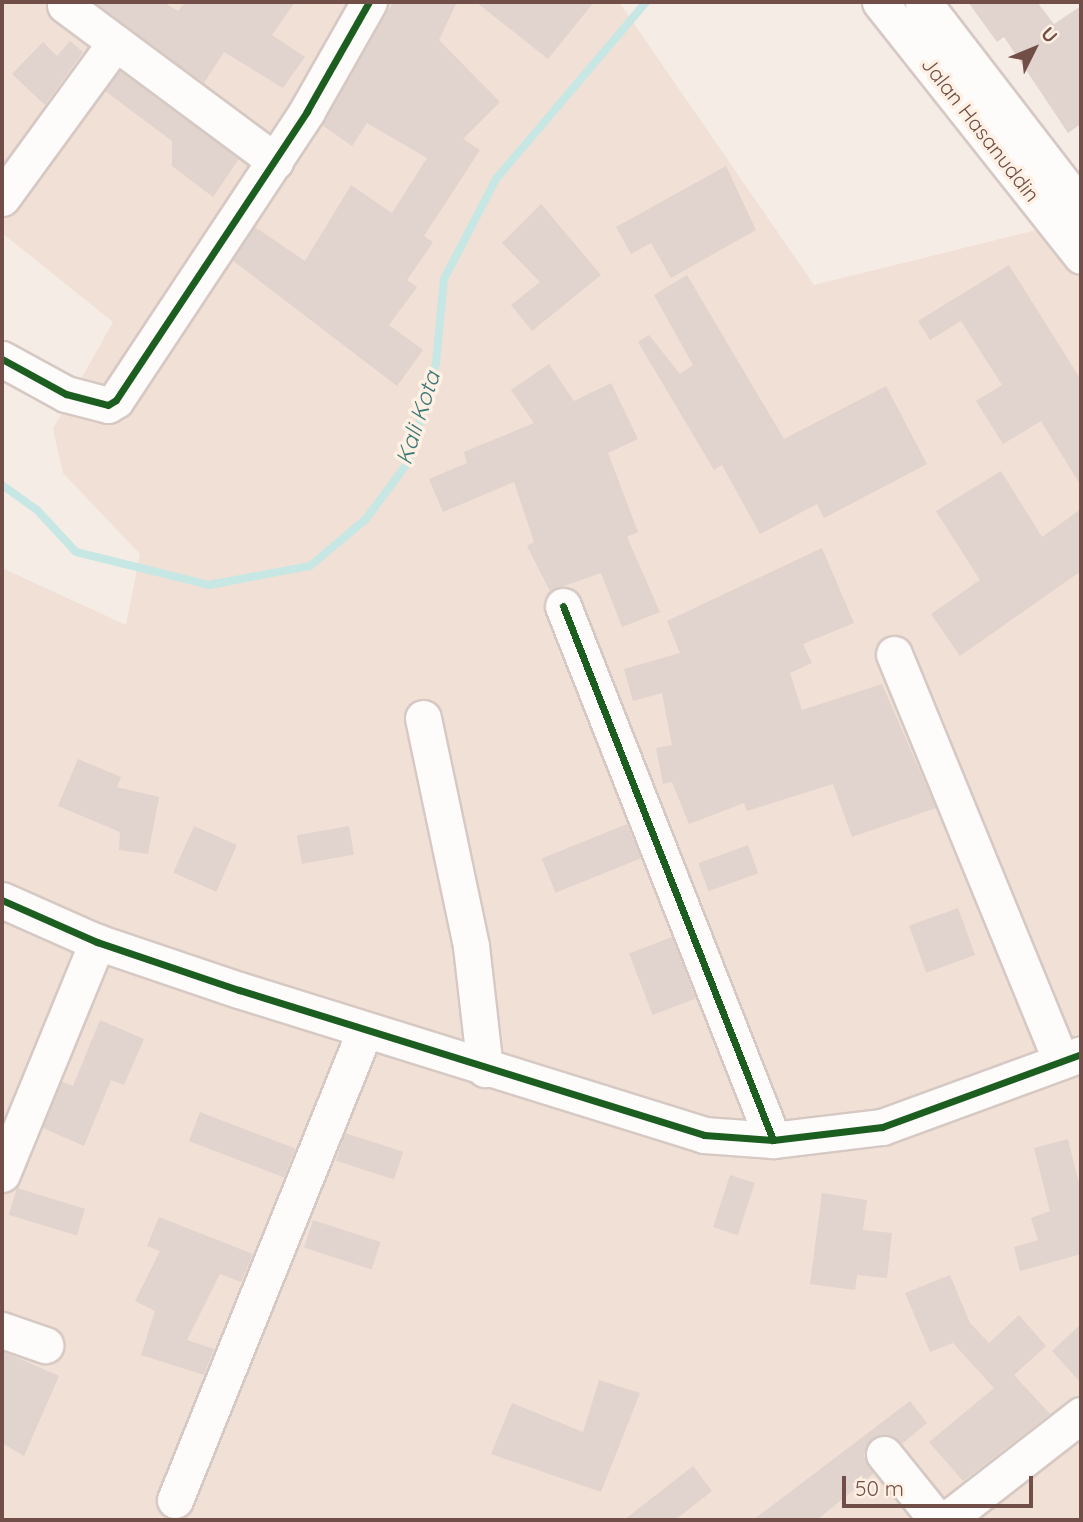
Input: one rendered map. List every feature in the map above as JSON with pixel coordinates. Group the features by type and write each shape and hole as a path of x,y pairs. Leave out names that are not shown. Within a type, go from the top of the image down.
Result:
{"street":[{"path":"2,359 66,394 108,405 116,400 275,161 369,2"},
{"name":"Jalan Hasanuddin","path":"880,2 1073,213"},
{"name":"Jalan Hasanuddin","path":"923,2 1073,213 1081,256"},
{"path":"65,5 275,161"},
{"path":"2,198 115,43"},
{"path":"562,606 773,1140"},
{"path":"2,900 97,942 641,1120 704,1135 773,1140 883,1127 1071,1057 894,654"},
{"path":"423,718 471,946 485,1069"},
{"path":"2,1174 97,942"},
{"path":"175,1500 365,1030"},
{"path":"2,1330 45,1345"},
{"path":"946,1520 1081,1415"},
{"path":"884,1454 937,1520"}],"shaded area":[{"path":"2,2 619,2 814,285 1081,219 1081,1520 2,1520 2,568 126,625 140,554 63,473 53,429 113,322 2,233"}],"building":[{"path":"94,2 163,2 178,11 185,2 295,2 272,35 305,57 283,88 224,52 204,83"},
{"path":"393,2 457,2 439,40 500,102 463,139 480,150 424,236 433,242 407,280 417,287 389,325 423,350 397,386 232,260 255,227 305,261 351,185 392,213 427,158 367,123 352,146 322,125"},
{"path":"476,2 594,2 548,59"},
{"path":"968,2 1037,2 1054,24 1081,6 1081,124 1068,133 1004,37 997,42"},
{"path":"70,41 83,52 45,105 12,74 43,42 57,56"},
{"path":"120,71 239,159 213,197 172,166 172,141 105,91"},
{"path":"726,166 756,230 671,278 651,243 631,254 616,227"},
{"path":"541,204 601,275 532,331 511,305 540,282 502,243"},
{"path":"1009,265 1081,380 1081,486 1041,421 1003,444 976,401 1002,385 961,321 930,340 918,321"},
{"path":"687,275 784,439 886,386 927,464 824,518 817,504 760,534 722,465 714,470 638,342 649,335 680,374 693,365 654,295"},
{"path":"549,364 574,401 611,383 638,439 608,453 638,532 627,537 660,612 622,627 601,573 550,591 527,546 534,542 514,482 443,512 429,479 467,463 464,452 534,423 511,390"},
{"path":"1001,471 1042,537 1081,509 1081,571 960,656 931,614 980,580 936,511"},
{"path":"822,548 854,623 803,644 812,663 790,673 802,710 882,684 936,808 852,837 833,784 747,811 744,803 689,824 672,782 663,784 656,748 672,745 662,693 633,701 624,669 680,653 667,621"},
{"path":"78,759 121,777 117,787 159,797 148,854 119,850 120,832 58,806"},
{"path":"627,824 641,858 556,893 542,858"},
{"path":"194,826 237,845 216,892 173,873"},
{"path":"349,826 354,855 302,864 297,835"},
{"path":"748,845 758,873 708,891 698,863"},
{"path":"958,908 975,955 926,973 909,926"},
{"path":"672,937 696,999 653,1015 629,953"},
{"path":"100,1020 144,1039 124,1085 111,1080 84,1146 43,1128 62,1082 73,1086"},
{"path":"200,1112 295,1149 284,1177 189,1141"},
{"path":"345,1133 403,1152 394,1179 336,1161"},
{"path":"1068,1139 1081,1192 1081,1254 1020,1271 1014,1247 1038,1240 1031,1218 1050,1211 1034,1148"},
{"path":"730,1175 755,1183 738,1235 713,1227"},
{"path":"17,1188 85,1209 77,1236 9,1215"},
{"path":"822,1193 867,1200 863,1230 892,1233 887,1278 857,1275 855,1290 810,1284"},
{"path":"159,1217 253,1254 241,1282 220,1274 187,1340 214,1349 204,1375 141,1355 155,1311 135,1301 160,1251 147,1246"},
{"path":"313,1220 381,1242 372,1270 304,1248"},
{"path":"950,1275 970,1323 989,1343 1019,1315 1046,1346 1014,1375 1050,1414 963,1481 929,1442 994,1388 953,1343 930,1352 905,1293"},
{"path":"1081,1324 1081,1383 1052,1351"},
{"path":"2,1351 59,1376 24,1456 2,1443"},
{"path":"599,1380 640,1393 601,1492 491,1454 512,1403 583,1432"},
{"path":"910,1401 927,1423 902,1444 891,1435 871,1439 864,1456 874,1473 817,1520 753,1520"},
{"path":"693,1466 712,1491 675,1520 624,1520"}],"waterway":[{"name":"Kali Kota","path":"2,485 37,510 76,552 209,585 310,566 366,519 409,461 436,363 444,279 496,179 646,2"}],"cycle path":[{"path":"2,359 66,394 108,405 116,400 307,111 369,2"},
{"path":"563,606 773,1140"},
{"path":"2,900 97,942 239,990 704,1135 773,1140 882,1127 1081,1054"}]}
